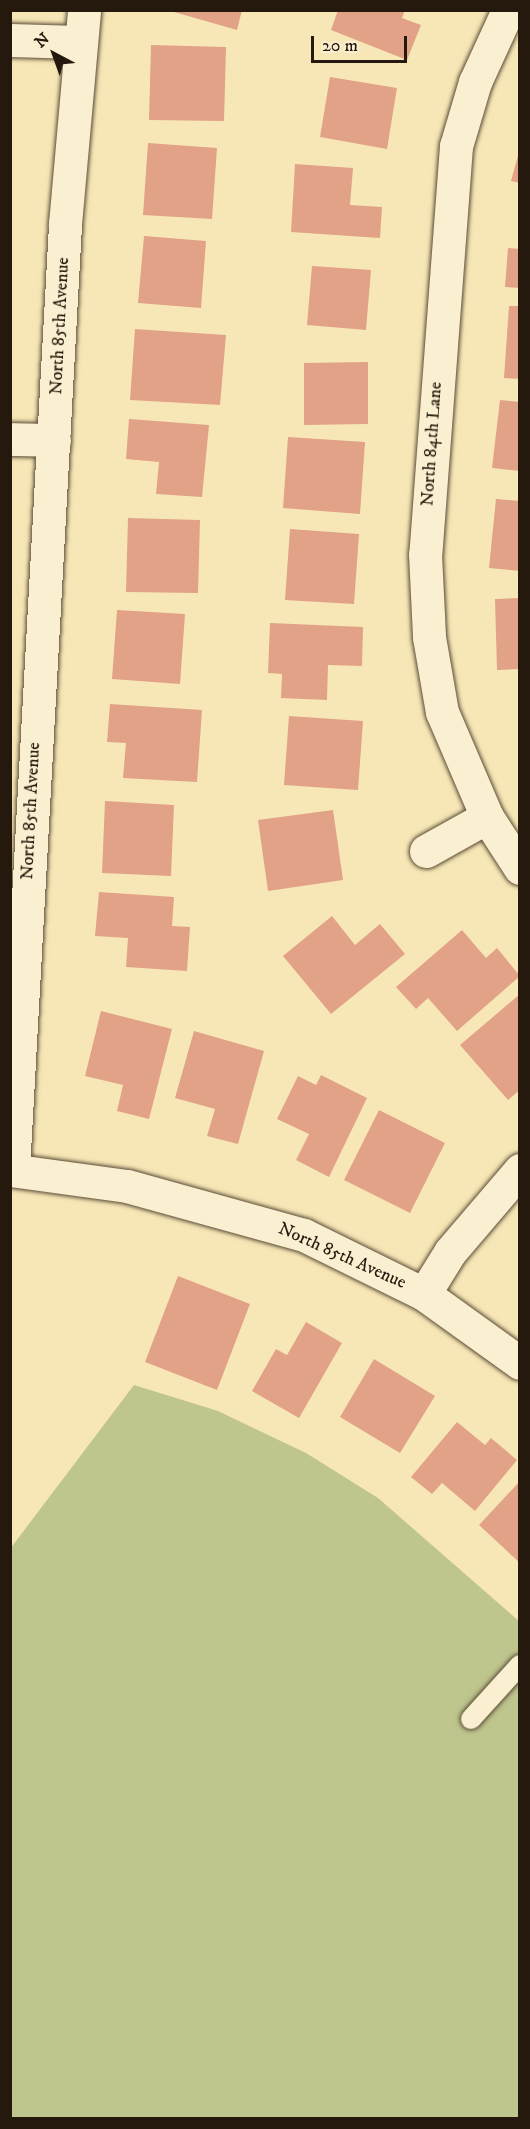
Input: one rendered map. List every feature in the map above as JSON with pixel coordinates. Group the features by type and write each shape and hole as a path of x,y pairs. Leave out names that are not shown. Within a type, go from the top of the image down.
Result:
{"street":[{"name":"North 84th Lane","path":"508,10 475,82 456,146 425,554 429,637 442,712 487,817 519,868"},
{"path":"10,39 82,26"},
{"name":"North 85th Avenue","path":"82,26 54,440 21,803 12,1170 127,1186 236,1213 304,1235 424,1294 519,1363"},
{"path":"10,439 54,440"},
{"path":"426,851 487,817"},
{"path":"424,1294 450,1252 519,1170"}],"lane":[{"path":"471,1719 519,1665"}],"green space":[{"path":"134,1385 218,1411 306,1453 378,1498 519,1621 519,2118 11,2118 10,1549"}],"building":[{"path":"167,10 242,10 237,30"},
{"path":"338,10 405,10 402,18 421,25 407,60 331,30"},
{"path":"151,45 226,47 224,121 149,120"},
{"path":"330,77 397,88 387,149 320,137"},
{"path":"148,143 217,148 212,219 143,215"},
{"path":"520,152 520,183 511,181"},
{"path":"295,164 353,168 350,205 382,207 380,238 291,232"},
{"path":"144,236 206,241 201,308 138,303"},
{"path":"508,248 520,249 520,288 505,287"},
{"path":"312,266 371,270 366,330 307,325"},
{"path":"509,306 520,306 520,379 504,378"},
{"path":"135,329 226,335 220,405 130,400"},
{"path":"368,362 368,424 304,425 304,363"},
{"path":"500,400 520,402 520,471 492,468"},
{"path":"129,419 209,425 202,497 156,494 159,462 126,459"},
{"path":"288,437 365,442 360,514 283,508"},
{"path":"496,499 520,501 520,571 489,568"},
{"path":"128,518 200,520 198,593 126,592"},
{"path":"290,529 359,534 354,604 285,600"},
{"path":"520,598 520,669 497,670 495,599"},
{"path":"117,610 185,614 180,684 112,679"},
{"path":"270,623 363,627 362,666 328,665 327,700 281,698 282,674 268,673"},
{"path":"110,704 202,710 197,782 123,778 126,743 107,742"},
{"path":"289,716 363,721 358,790 284,785"},
{"path":"105,801 174,805 171,876 102,873"},
{"path":"333,810 343,880 268,891 258,820"},
{"path":"99,892 174,897 172,926 190,927 187,971 126,967 128,938 95,936"},
{"path":"332,916 355,945 380,924 405,954 331,1014 283,956"},
{"path":"462,930 486,958 497,948 520,976 457,1031 428,998 416,1009 396,987"},
{"path":"520,994 520,1090 508,1100 460,1045"},
{"path":"101,1011 172,1029 149,1119 117,1111 123,1085 85,1076"},
{"path":"194,1031 264,1051 238,1144 207,1136 215,1109 175,1098"},
{"path":"321,1075 367,1098 329,1177 296,1160 309,1134 277,1119 298,1076 316,1085"},
{"path":"379,1110 445,1143 410,1213 344,1180"},
{"path":"178,1276 250,1304 217,1390 145,1362"},
{"path":"306,1322 342,1343 299,1418 252,1391 276,1349 287,1355"},
{"path":"374,1359 435,1396 400,1453 340,1417"},
{"path":"457,1422 485,1445 491,1438 517,1460 475,1511 442,1483 432,1494 411,1477"},
{"path":"520,1481 520,1563 479,1525"}]}
